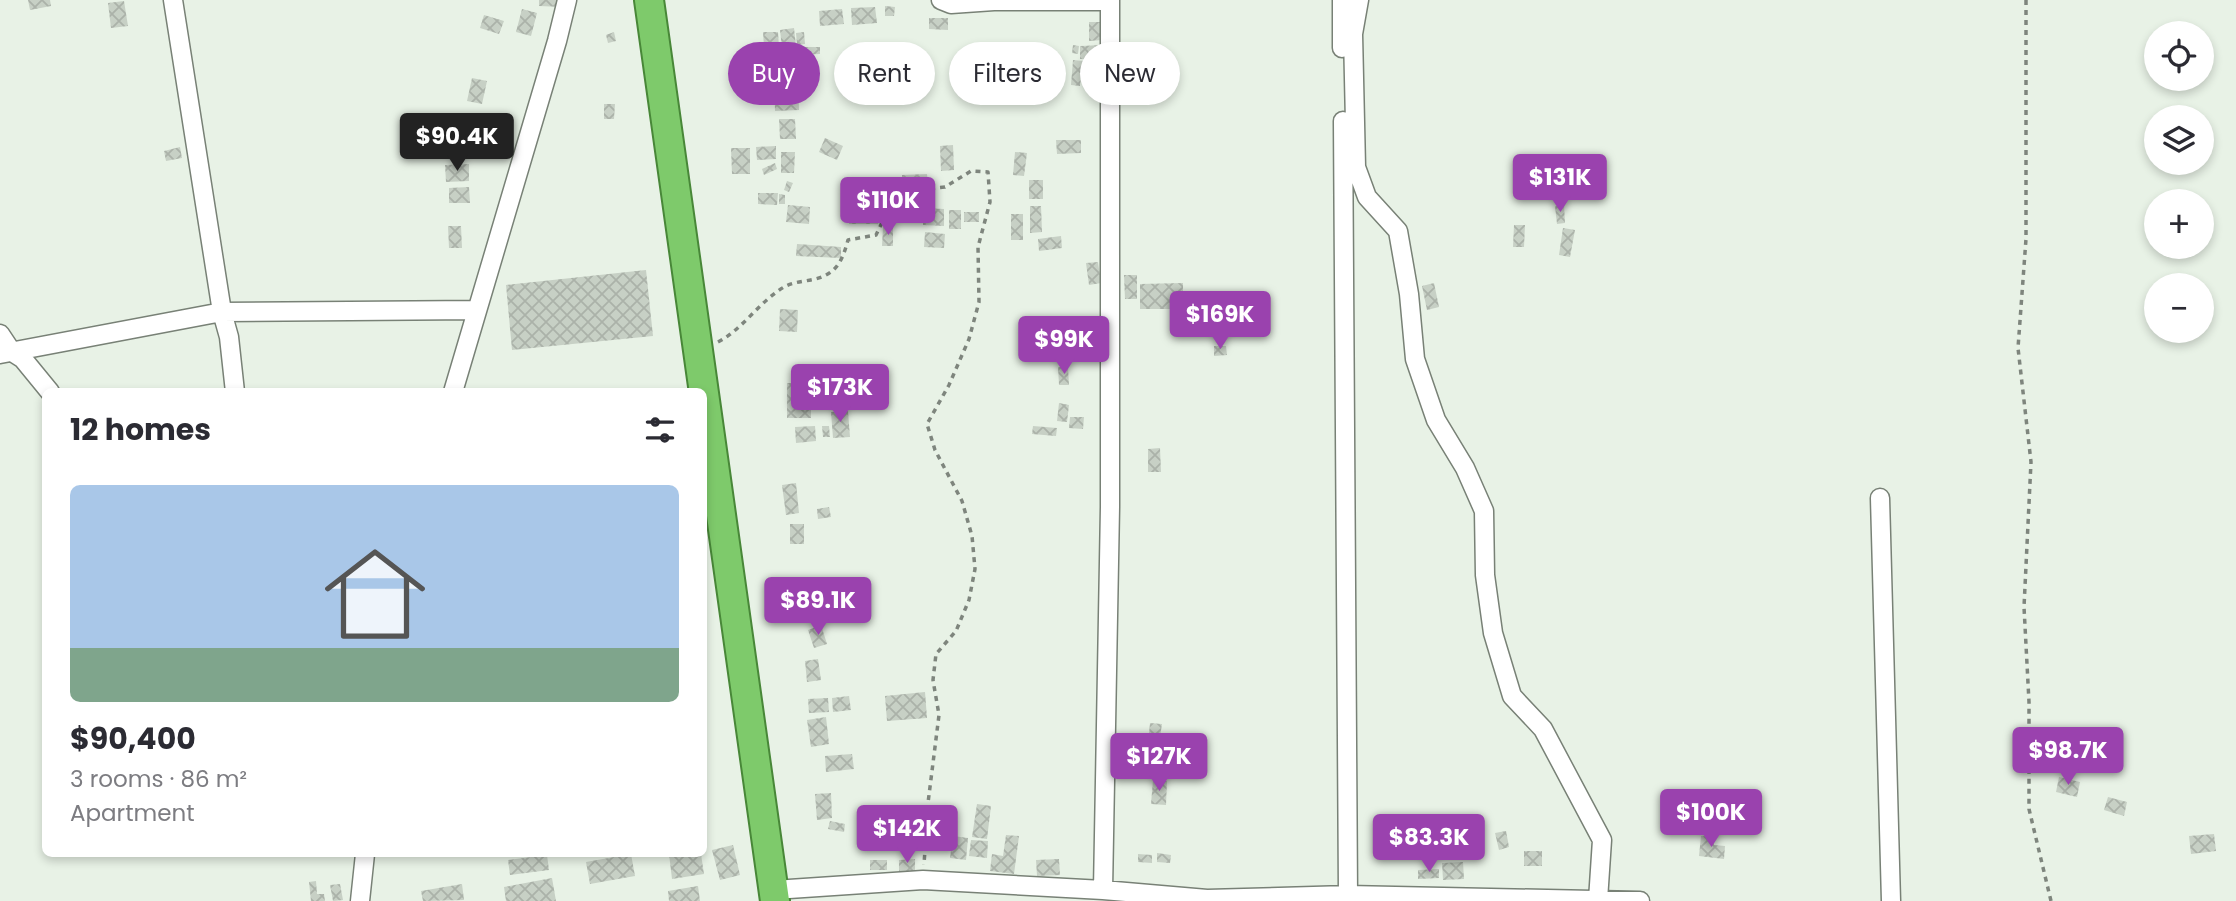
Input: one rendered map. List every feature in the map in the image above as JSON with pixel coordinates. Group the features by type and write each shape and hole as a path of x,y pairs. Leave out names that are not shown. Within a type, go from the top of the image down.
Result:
{"highway":[{"path":"649,0 705,388"},
{"path":"707,402 775,895"}],"street":[{"path":"173,0 222,312 229,337 235,388"},
{"path":"454,388 567,0"},
{"path":"649,0 656,0"},
{"path":"941,0 951,4 994,1 1110,1 1110,507 1103,890"},
{"path":"1342,0 1348,895"},
{"path":"1359,0 1353,34 1356,167 1367,197 1398,231 1409,294 1415,359 1436,420 1465,468 1484,511 1485,575 1493,633 1511,696 1543,729 1602,840 1598,900"},
{"path":"6,353 222,312 477,310"},
{"path":"0,334 6,353"},
{"path":"6,353 23,359 47,388"},
{"path":"1880,498 1891,901"},
{"path":"360,901 365,857"},
{"path":"775,895 923,880 1042,894 1103,890 1207,900 1348,895 1640,901"}],"path":[{"path":"2026,0 2026,239 2018,348 2031,462 2024,607 2029,702 2029,809 2051,901"},
{"path":"700,351 729,337 786,286 826,275 843,260 848,240 877,235 894,198 914,190 945,187 971,171 988,172 990,202 978,247 979,302 969,339 949,385 927,424 935,450 962,501 972,536 975,569 968,600 956,631 936,654 933,680 939,715 928,803 923,880"}],"building":[{"path":"28,0 50,0 51,6 30,10"},
{"path":"539,0 563,0 562,7 539,6"},
{"path":"124,1 128,26 111,28 108,3"},
{"path":"885,6 895,7 894,16 885,16"},
{"path":"875,7 877,23 852,25 851,8"},
{"path":"522,9 537,13 531,36 516,32"},
{"path":"842,9 844,24 820,26 819,11"},
{"path":"484,15 504,21 499,34 480,28"},
{"path":"929,18 948,18 948,30 929,29"},
{"path":"1089,22 1103,22 1103,40 1089,41"},
{"path":"794,28 796,42 781,42 780,30"},
{"path":"614,32 616,41 608,43 606,35"},
{"path":"763,32 778,32 779,42 764,42"},
{"path":"804,32 805,42 797,42 796,33"},
{"path":"1073,45 1079,46 1078,54 1072,53"},
{"path":"1073,60 1080,61 1080,86 1071,85"},
{"path":"472,78 487,81 482,104 467,101"},
{"path":"604,104 615,104 614,119 604,119"},
{"path":"775,105 799,105 799,110 775,111"},
{"path":"779,119 795,119 796,139 780,139"},
{"path":"825,138 843,146 837,160 819,152"},
{"path":"1056,140 1081,140 1081,153 1057,154"},
{"path":"953,145 954,170 941,171 940,146"},
{"path":"776,146 776,159 757,160 756,147"},
{"path":"180,147 182,158 166,161 164,151"},
{"path":"731,148 750,148 750,174 732,174"},
{"path":"781,152 795,152 794,173 781,173"},
{"path":"1015,152 1027,153 1024,176 1013,175"},
{"path":"775,163 777,169 764,175 762,169"},
{"path":"469,164 469,181 446,182 445,165"},
{"path":"927,174 928,184 902,185 902,175"},
{"path":"1029,180 1043,180 1043,199 1029,199"},
{"path":"787,181 793,183 789,192 784,190"},
{"path":"878,186 879,208 866,208 865,187"},
{"path":"469,187 470,203 449,203 449,188"},
{"path":"758,193 778,193 777,205 758,204"},
{"path":"779,194 785,195 785,204 779,204"},
{"path":"788,205 810,207 809,224 786,222"},
{"path":"1564,205 1565,223 1557,224 1555,206"},
{"path":"1030,206 1041,206 1042,232 1030,233"},
{"path":"923,208 944,209 944,226 923,225"},
{"path":"949,210 961,210 961,229 949,229"},
{"path":"849,211 878,211 878,224 849,224"},
{"path":"964,212 979,212 979,222 964,222"},
{"path":"1011,214 1023,214 1023,240 1011,240"},
{"path":"1514,225 1525,225 1524,247 1513,247"},
{"path":"448,226 461,226 462,248 449,248"},
{"path":"883,227 893,228 893,246 882,246"},
{"path":"1563,228 1575,230 1570,257 1559,255"},
{"path":"925,232 945,234 944,248 924,247"},
{"path":"1061,236 1062,248 1039,251 1038,239"},
{"path":"797,244 841,247 841,258 796,256"},
{"path":"1098,262 1101,283 1089,285 1086,263"},
{"path":"646,270 653,336 512,350 506,285"},
{"path":"1124,275 1137,275 1137,299 1125,299"},
{"path":"1183,283 1183,309 1140,309 1140,284"},
{"path":"1434,283 1439,307 1427,310 1422,286"},
{"path":"780,309 798,310 797,332 779,331"},
{"path":"1033,339 1057,342 1056,354 1032,351"},
{"path":"1214,346 1226,346 1227,355 1214,356"},
{"path":"1058,367 1068,367 1069,385 1059,385"},
{"path":"843,375 846,407 825,409 822,377"},
{"path":"787,383 811,383 811,418 787,418"},
{"path":"1059,403 1069,405 1067,422 1057,421"},
{"path":"848,411 850,437 833,438 831,412"},
{"path":"1070,417 1084,417 1083,429 1069,428"},
{"path":"815,426 816,441 796,443 795,427"},
{"path":"822,426 829,426 830,437 823,437"},
{"path":"1033,426 1057,428 1056,436 1032,434"},
{"path":"1160,448 1161,472 1148,472 1148,449"},
{"path":"796,483 799,513 786,515 782,485"},
{"path":"829,507 831,517 818,519 817,509"},
{"path":"790,524 804,524 804,544 790,544"},
{"path":"825,582 827,595 814,596 812,584"},
{"path":"809,592 810,616 792,617 791,593"},
{"path":"821,625 827,644 814,648 808,630"},
{"path":"818,659 821,680 807,682 805,661"},
{"path":"925,692 927,718 887,721 885,696"},
{"path":"849,696 851,710 833,712 832,698"},
{"path":"828,698 829,712 809,713 808,699"},
{"path":"826,717 829,744 811,747 807,720"},
{"path":"1150,723 1162,724 1159,744 1148,743"},
{"path":"852,754 854,769 826,772 825,756"},
{"path":"2059,777 2080,782 2077,797 2056,792"},
{"path":"1153,780 1167,781 1166,805 1151,804"},
{"path":"831,793 832,818 817,820 815,794"},
{"path":"2108,797 2127,802 2124,816 2104,810"},
{"path":"977,804 991,806 987,839 972,837"},
{"path":"1715,804 1735,805 1734,814 1715,813"},
{"path":"830,821 845,824 844,832 828,829"},
{"path":"1506,831 1509,847 1499,850 1495,833"},
{"path":"2214,834 2216,851 2191,854 2189,836"},
{"path":"1006,835 1019,836 1014,874 990,871 992,854 1003,856"},
{"path":"953,836 968,838 966,860 950,858"},
{"path":"1701,836 1714,837 1714,845 1725,846 1724,859 1699,856"},
{"path":"1425,838 1426,856 1418,857 1416,839"},
{"path":"971,840 988,841 987,858 969,856"},
{"path":"733,845 740,875 720,880 712,850"},
{"path":"1524,851 1542,851 1542,866 1524,866"},
{"path":"1157,853 1171,855 1170,863 1157,862"},
{"path":"1138,854 1152,855 1152,863 1138,862"},
{"path":"547,857 549,870 510,875 508,860"},
{"path":"632,857 635,876 590,884 586,862"},
{"path":"669,857 701,857 704,874 672,879"},
{"path":"915,859 915,871 899,871 899,860"},
{"path":"1059,859 1060,875 1037,876 1036,860"},
{"path":"870,860 887,860 887,870 870,870"},
{"path":"1463,862 1464,879 1443,880 1442,863"},
{"path":"1439,869 1439,878 1418,879 1418,870"},
{"path":"552,878 556,901 506,901 504,887"},
{"path":"316,881 317,894 324,894 325,901 311,901 309,882"},
{"path":"340,884 343,900 333,901 330,885"},
{"path":"462,884 464,900 423,901 421,891"},
{"path":"698,886 700,901 669,901 668,891"}]}
